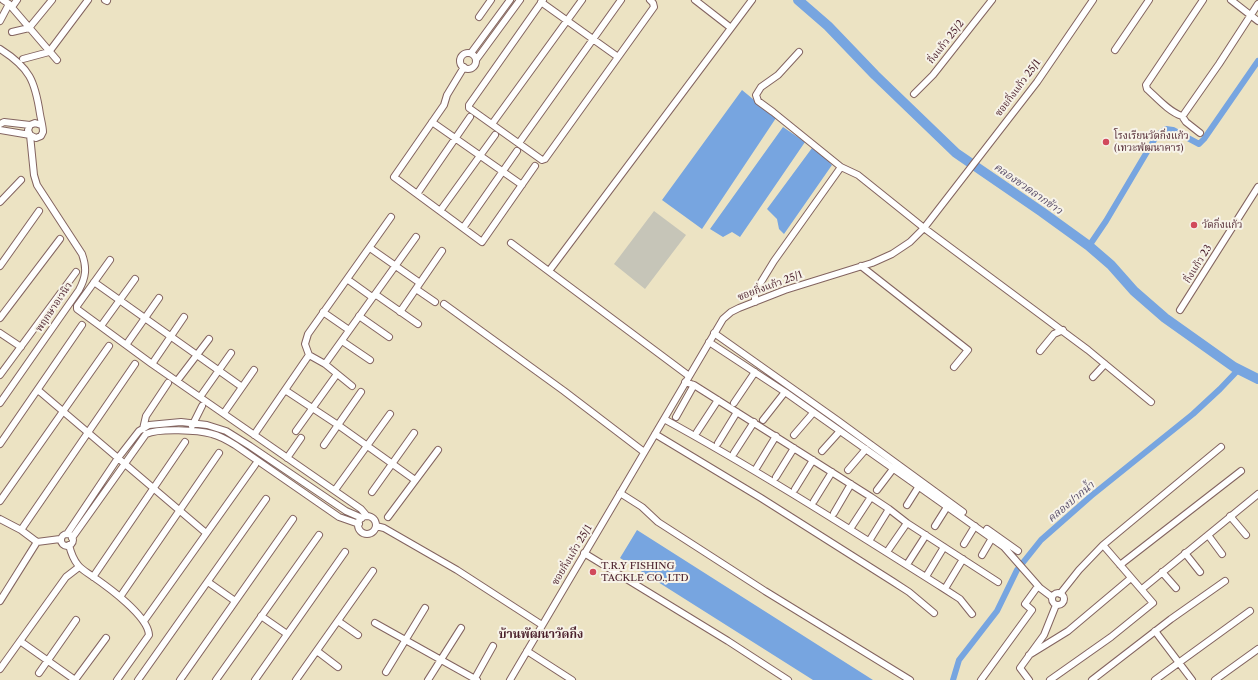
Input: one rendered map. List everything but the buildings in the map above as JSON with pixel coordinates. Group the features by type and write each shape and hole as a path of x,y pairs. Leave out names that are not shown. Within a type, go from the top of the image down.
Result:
{"street":[{"path":"0,21 8,4 17,0"},
{"path":"12,32 29,28 52,0"},
{"path":"23,60 50,52 88,0"},
{"path":"479,17 491,0"},
{"path":"471,54 510,0"},
{"path":"464,67 472,67 475,64 476,60 520,0"},
{"path":"492,124 566,20 582,0"},
{"path":"519,143 621,0"},
{"path":"618,56 566,20 542,1 469,104 469,108 538,158 542,160 545,159 654,7 650,0"},
{"path":"695,0 731,28"},
{"path":"549,270 752,0"},
{"name":"กิ่งแก้ว 25/2","path":"914,94 933,75 992,0"},
{"name":"ซอยกิ่งแก้ว 25/1","path":"510,680 723,319 731,312 755,302 807,283 885,258 902,248 924,228 978,158 1036,82 1093,0"},
{"path":"1115,50 1149,0"},
{"path":"1200,133 1186,122 1182,116 1173,111 1147,89 1146,85 1203,0"},
{"path":"1231,0 1258,21"},
{"path":"8,4 57,60"},
{"path":"1182,116 1219,64 1258,4"},
{"path":"0,49 23,66 35,88 43,132 31,152"},
{"path":"799,52 778,75 762,86 757,92 757,100 840,167 858,175 924,228 1063,330 1151,402"},
{"path":"464,67 461,62 462,56 465,54 471,54 476,60"},
{"path":"464,67 447,95 444,105 394,177 482,242 535,166"},
{"path":"30,135 28,130 39,110"},
{"path":"417,194 470,117"},
{"path":"0,124 4,122 31,125 37,123 41,126"},
{"path":"432,122 522,185"},
{"path":"0,130 39,138"},
{"name":"พฤกษาอเวนิว","path":"0,403 79,290 84,280 86,271 82,254 37,185 34,175 30,135"},
{"path":"440,211 494,135"},
{"path":"463,228 517,151"},
{"path":"755,302 756,292 774,261 840,167"},
{"path":"0,202 20,180"},
{"name":"กิ่งแก้ว 23","path":"1180,310 1258,188"},
{"path":"0,266 39,211"},
{"path":"254,435 308,356 305,344 308,334 391,217"},
{"path":"325,364 416,237"},
{"path":"0,318 60,240"},
{"path":"511,243 689,376"},
{"path":"370,248 395,266 435,302"},
{"path":"400,312 442,251"},
{"path":"110,260 77,306 77,309 152,364 335,490 361,509 364,517"},
{"path":"861,266 968,350 954,367"},
{"path":"0,375 76,272"},
{"path":"100,326 135,279"},
{"path":"347,279 418,324"},
{"path":"94,282 242,387"},
{"path":"126,345 160,298"},
{"path":"444,304 564,391 644,452"},
{"path":"323,312 349,330"},
{"path":"359,316 389,337"},
{"path":"152,364 184,317"},
{"path":"0,444 82,325"},
{"path":"1040,351 1054,334 1063,330"},
{"path":"0,333 21,348"},
{"path":"714,333 1018,551"},
{"path":"177,381 209,339"},
{"path":"342,341 370,360"},
{"path":"709,342 840,430 1004,547 1039,587 1052,598 1052,602 1056,605"},
{"path":"0,501 109,346"},
{"path":"200,397 231,353"},
{"path":"308,356 325,364 352,386"},
{"path":"21,530 135,364"},
{"path":"1093,377 1105,364"},
{"path":"224,413 254,370"},
{"path":"734,403 755,372"},
{"path":"296,431 337,374"},
{"path":"685,382 694,385 776,436 871,497 907,523 998,582"},
{"path":"144,431 146,416 168,383"},
{"path":"676,417 694,385"},
{"path":"38,390 206,533"},
{"path":"285,390 338,425 415,480"},
{"path":"324,445 361,392"},
{"path":"763,420 785,392"},
{"path":"697,432 718,400"},
{"path":"191,431 193,422 202,406"},
{"path":"718,444 738,412"},
{"path":"794,435 813,412"},
{"path":"335,490 390,414"},
{"path":"664,419 769,479 943,588 960,599 972,614"},
{"path":"70,536 125,464 148,425 193,422 226,431 269,458 346,511 364,517 373,518 376,526"},
{"path":"734,453 754,422"},
{"path":"822,451 840,430"},
{"path":"70,536 118,458 134,436 144,431 191,431 221,437 235,445 339,518 359,524"},
{"path":"372,492 414,434"},
{"path":"655,434 761,498 892,581 909,592 934,613"},
{"path":"757,467 776,436"},
{"path":"287,458 301,438"},
{"path":"93,577 185,442"},
{"path":"1052,598 1055,594 1060,594 1079,570 1103,545 1221,447"},
{"path":"776,477 794,448"},
{"path":"848,470 866,449"},
{"path":"388,517 438,450"},
{"path":"120,597 219,453"},
{"path":"264,465 269,458"},
{"path":"795,489 813,460"},
{"path":"144,621 255,465"},
{"path":"876,490 893,469"},
{"path":"1120,565 1241,471"},
{"path":"814,501 832,472"},
{"path":"834,512 851,484"},
{"path":"907,505 919,486"},
{"path":"620,493 642,507 658,522 752,583 910,680"},
{"path":"1142,589 1258,494"},
{"path":"852,526 871,497"},
{"path":"138,680 266,500"},
{"path":"327,509 332,501"},
{"path":"935,526 948,507"},
{"path":"871,538 889,509"},
{"path":"1230,516 1246,535"},
{"path":"359,524 364,517"},
{"path":"180,680 293,518"},
{"path":"0,519 21,530 36,542 60,539 63,535 70,536"},
{"path":"889,549 907,523"},
{"path":"359,524 361,531 367,533 372,532 376,526"},
{"path":"376,526 384,528 457,570 542,625"},
{"path":"964,544 975,526"},
{"path":"216,680 319,535"},
{"path":"908,563 926,535"},
{"path":"1208,535 1222,554"},
{"path":"70,536 72,542 69,545 73,558 79,567 120,597 144,621 148,630 149,635 117,680"},
{"path":"982,555 992,538"},
{"path":"60,539 63,545 69,545"},
{"path":"0,601 36,542"},
{"path":"1050,680 1111,637 1153,603 1103,545"},
{"path":"927,575 944,547"},
{"path":"255,680 345,552"},
{"path":"584,553 728,641 788,680"},
{"path":"1185,553 1200,572"},
{"path":"946,587 963,559"},
{"path":"0,669 66,577 79,567"},
{"path":"296,680 373,571"},
{"path":"1162,572 1176,588"},
{"path":"1029,656 1068,631 1131,578"},
{"path":"1092,680 1155,631 1225,581"},
{"path":"208,582 235,601"},
{"path":"981,680 1032,610 1025,604 1039,587"},
{"path":"1056,605 1060,605 1063,601 1063,597 1060,594"},
{"path":"1029,680 1020,668 1044,635 1056,605"},
{"path":"386,672 425,608"},
{"path":"1155,680 1250,611"},
{"path":"261,616 287,634"},
{"path":"39,673 76,620"},
{"path":"338,621 358,635"},
{"path":"375,623 475,679 493,646"},
{"path":"428,680 461,628"},
{"path":"1155,631 1192,680"},
{"path":"20,641 75,680 106,638"},
{"path":"1215,680 1258,649"},
{"path":"317,651 338,666"},
{"path":"527,651 572,680"}],"shaded area":[{"path":"654,211 686,235 645,289 614,264"}],"water":[{"path":"742,90 776,118 702,229 662,200"},
{"path":"783,127 805,142 740,237 732,232 723,237 710,229"},
{"path":"812,148 822,154 832,165 784,234 779,229 777,219 767,209"},
{"path":"637,530 873,680 813,680 620,558"}],"waterway":[{"name":"คลองชวดลากข้าว","path":"798,0 828,26 875,75 956,153 1089,246 1111,265 1134,291 1165,318 1234,367 1258,379"},
{"path":"1089,246 1106,221 1157,135 1166,129 1173,130 1199,144 1258,61"},
{"name":"คลองปากน้ำ","path":"953,680 959,660 997,611 1017,570 1041,540 1091,496 1193,414 1239,369"}],"place":[{"name":"โรงเรียนวัดกิ่งแก้ว (เทวะพัฒนาคาร)","path":"1106,142"},
{"name":"วัดกิ่งแก้ว","path":"1194,225"},
{"name":"T.R.Y FISHING TACKLE CO.,LTD","path":"593,572"}],"district":[{"name":"บ้านพัฒนาวัดกิ่ง","path":"541,635"}]}
